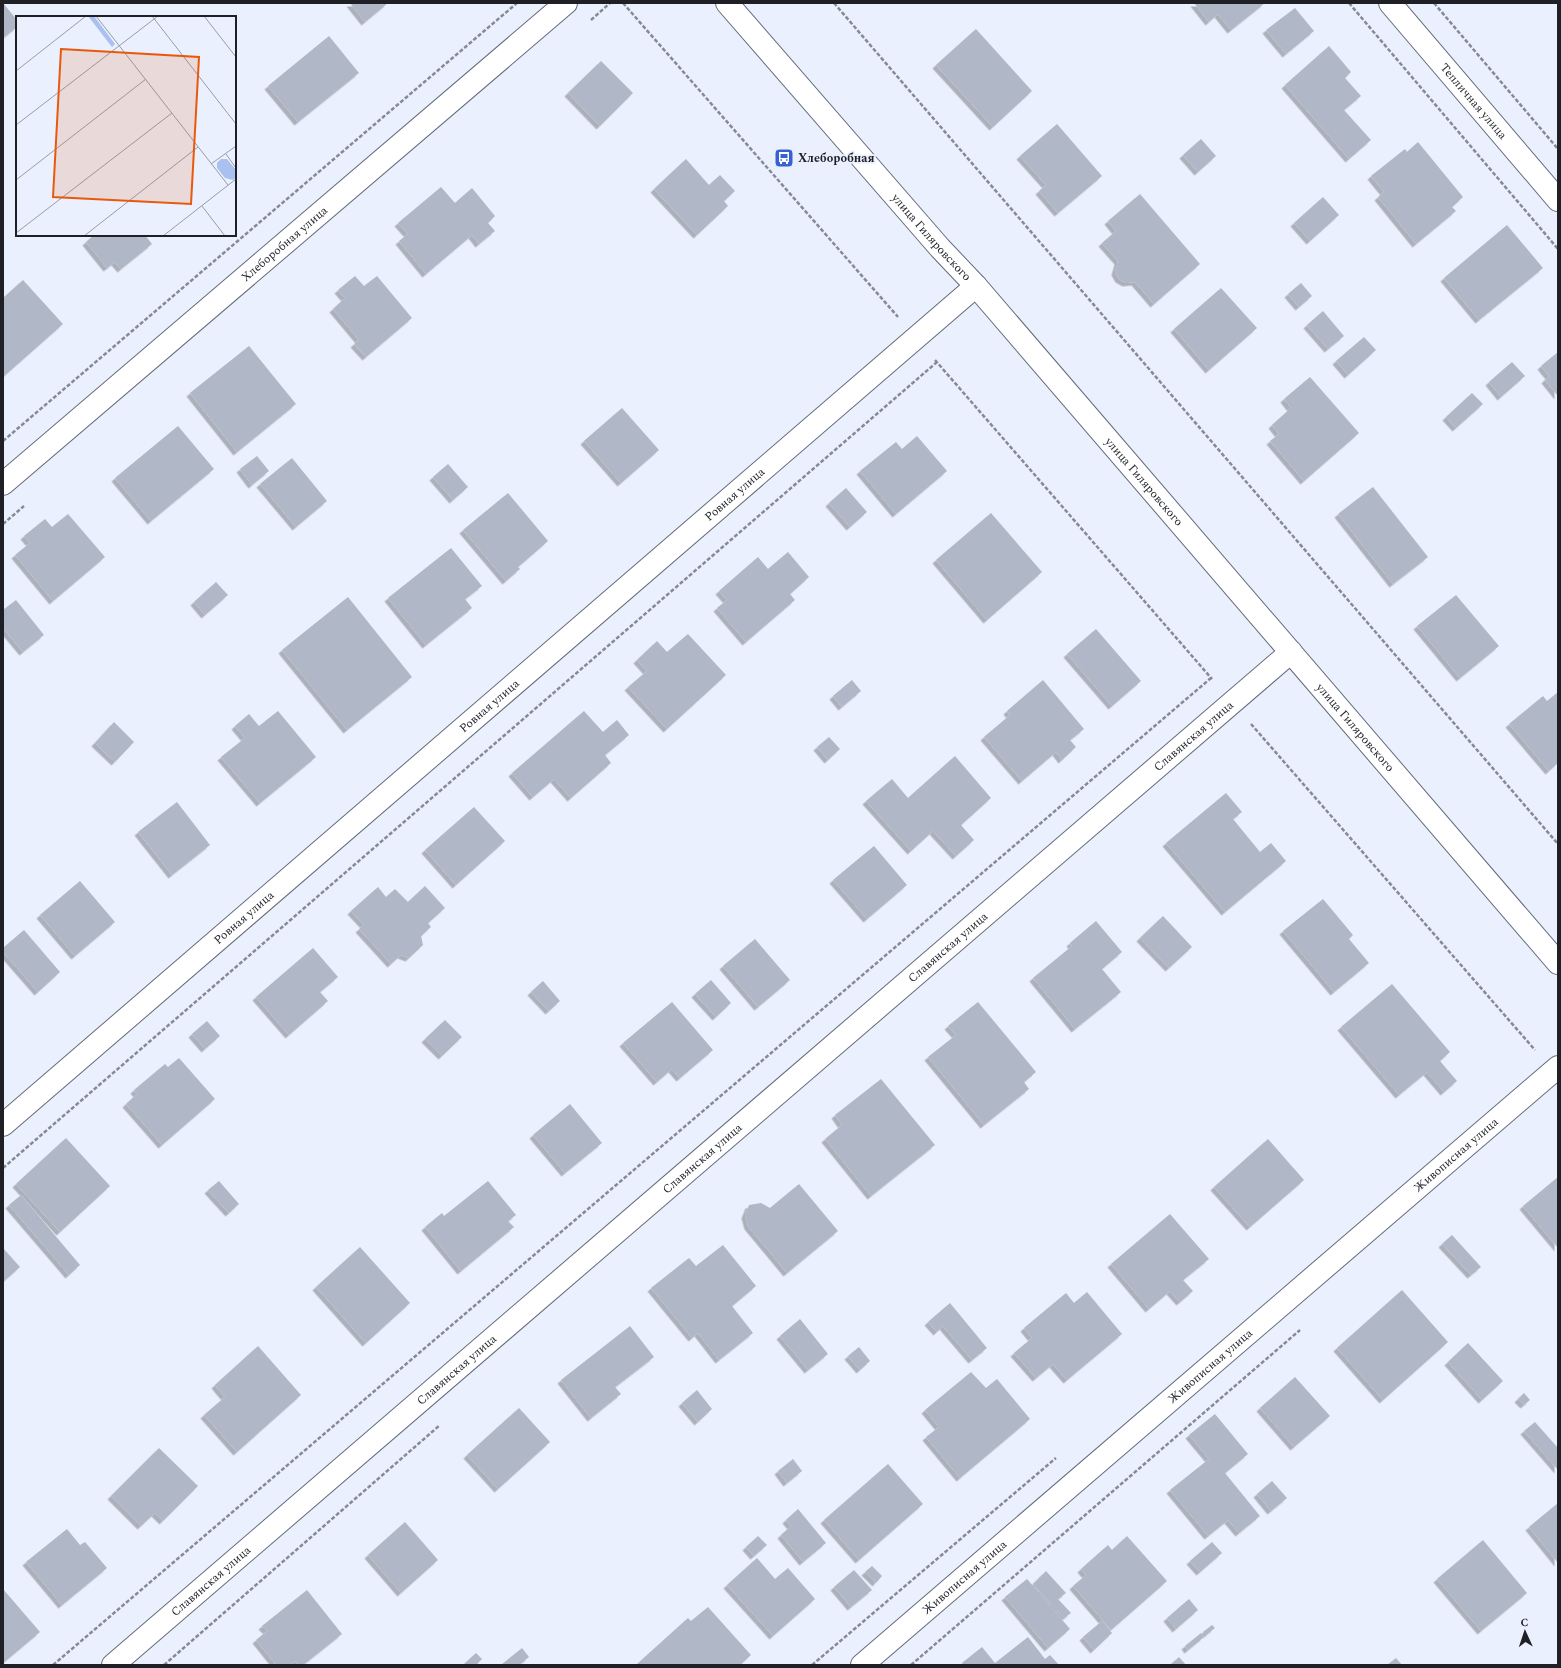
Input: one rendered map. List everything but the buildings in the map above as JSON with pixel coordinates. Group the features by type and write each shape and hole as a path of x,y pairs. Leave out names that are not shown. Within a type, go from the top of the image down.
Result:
{"street":[{"name":"Хлеборобная улица","path":"3,484 566,3"},
{"name":"улица Гиляровского","path":"727,3 940,248 976,286 1558,963"},
{"name":"Тепличная улица","path":"1390,3 1558,200"},
{"name":"Ровная улица","path":"3,1125 976,286"},
{"name":"Славянская улица","path":"113,1665 1291,652"},
{"name":"Живописная улица","path":"862,1665 1556,1069"}],"path":[{"path":"3,441 517,3"},
{"path":"623,3 1211,678 1556,1069"},
{"path":"834,3 1558,844"},
{"path":"1349,3 1558,249"},
{"path":"1434,3 1558,149"},
{"path":"3,1168 937,362"},
{"path":"53,1665 1211,678"},
{"path":"910,1665 1304,1326"}],"place":[{"name":"Хлеборобная","path":"784,158"}]}
